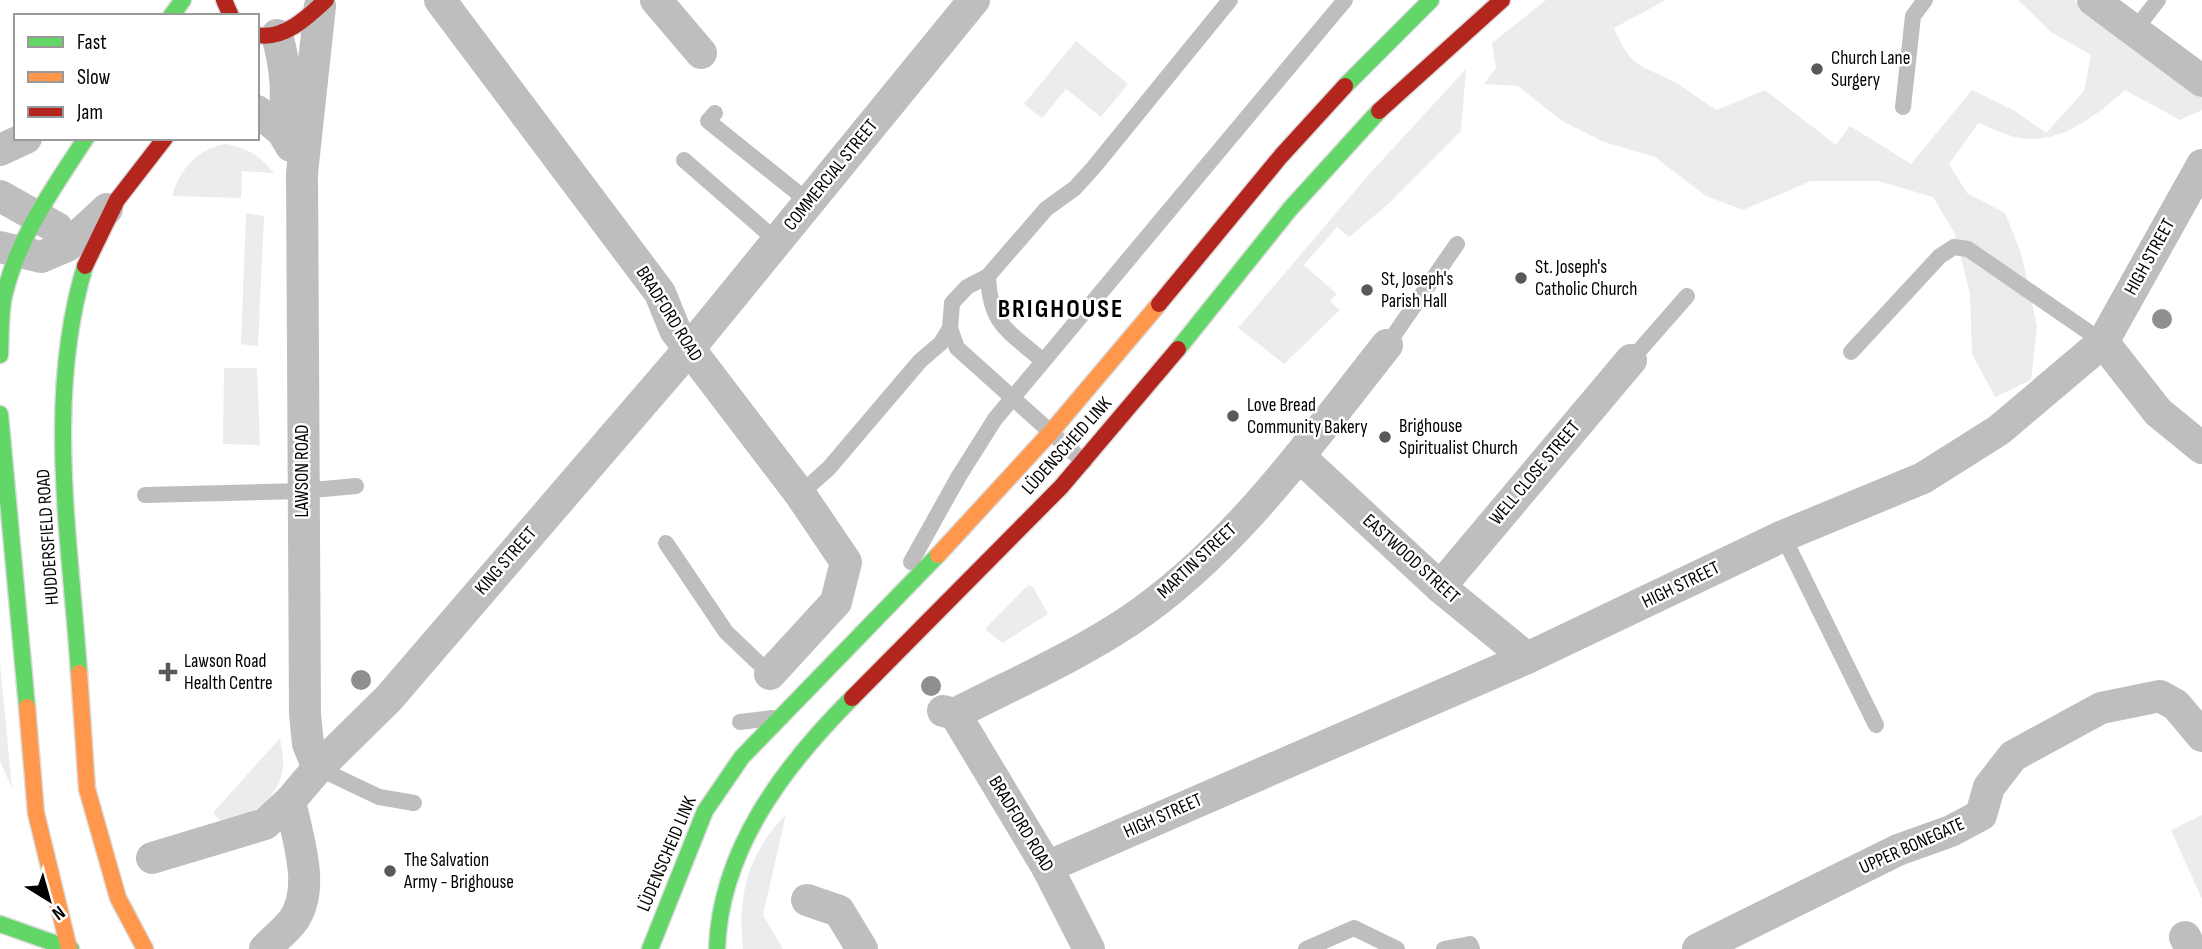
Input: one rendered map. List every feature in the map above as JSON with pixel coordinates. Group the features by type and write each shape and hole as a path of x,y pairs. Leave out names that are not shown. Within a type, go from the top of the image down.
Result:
{"main road":[{"name":"LÜDENSCHEID LINK","path":"650,949 705,811 742,757 1051,432 1285,150 1357,70 1431,0"},
{"name":"LÜDENSCHEID LINK","path":"717,949 724,895 743,845 774,790 827,723 956,597 1084,462 1320,173 1383,106 1502,0"},
{"path":"263,37 323,3"},
{"path":"0,355 5,267 85,140"},
{"name":"HUDDERSFIELD ROAD","path":"145,949 118,898 87,789 67,511 61,359 79,276 108,215 164,140"},
{"name":"HUDDERSFIELD ROAD","path":"0,414 13,532 36,813 49,895 69,949"},
{"path":"117,931 118,898"},
{"path":"4,917 69,949"}],"street":[{"name":"BRADFORD ROAD","path":"440,0 660,293 675,330 800,494 845,562 836,603 770,674"},
{"path":"656,0 701,53"},
{"name":"COMMERCIAL STREET","path":"689,349 974,0"},
{"path":"2093,0 2202,81"},
{"name":"LAWSON ROAD","path":"318,768 308,744 305,714 302,173 323,3"},
{"path":"263,37 285,65 287,92 282,131"},
{"name":"LAWSON ROAD","path":"259,113 282,131 302,173"},
{"path":"0,150 22,140"},
{"name":"HIGH STREET","path":"1048,867 1527,658 1783,536 1923,478 1999,430 2103,342 2202,165"},
{"path":"5,267 67,246 123,194"},
{"path":"0,197 61,230 79,276"},
{"path":"2103,342 2158,411 2202,448"},
{"name":"MARTIN STREET","path":"949,712 1129,621 1204,558 1298,456 1387,345"},
{"name":"KING STREET","path":"152,858 265,824 290,801 318,768 389,698 689,349"},
{"name":"WELL CLOSE STREET","path":"1440,587 1631,360"},
{"name":"EASTWOOD STREET","path":"1298,456 1440,587 1527,658"},
{"name":"UPPER BONEGATE","path":"1698,949 1898,850 1951,831 1981,815 1989,787 2013,755 2101,708 2160,695 2176,705 2202,736"},
{"name":"BRADFORD ROAD","path":"949,712 1048,867 1088,949"},
{"path":"265,949 293,921 302,895 305,873 290,801"},
{"path":"807,900 839,911 862,949"}],"lane":[{"path":"1084,462 957,348 950,328 952,303 967,287 988,276 1046,209 1075,188 1230,0"},
{"path":"886,607 959,476 1012,398 1345,0"},
{"path":"1903,107 1913,16 1925,0"},
{"path":"2134,31 2158,0"},
{"path":"715,113 708,121 808,202"},
{"path":"684,160 777,241"},
{"path":"1387,345 1457,244"},
{"path":"1851,352 1940,256 1954,247 1968,249 2103,342"},
{"path":"988,276 989,303 998,321 1043,361"},
{"path":"1631,360 1687,296"},
{"path":"800,494 829,468 919,361 941,343 950,328"},
{"path":"145,495 302,491 356,486"},
{"path":"1783,536 1876,725"},
{"path":"666,544 726,632 770,674"},
{"path":"740,722 782,716"},
{"path":"318,768 379,797 414,803"},
{"path":"1306,949 1354,929 1397,949"},
{"path":"1444,949 1470,944 1472,949"}],"shaded area":[{"path":"1546,0 1666,0 1614,28 1626,52 1638,64 1676,83 1717,110 1765,90 1836,145 1850,126 1911,164 1972,90 2015,111 2046,133 2084,91 2091,55 2051,32 2018,0 2074,0 2160,60 2202,97 2202,110 2180,120 2125,90 2090,118 2049,137 2020,138 1979,123 1949,164 1967,193 2005,213 2021,253 2037,326 2031,380 1995,397 1972,354 1970,294 1955,234 1933,197 1878,181 1811,181 1743,210 1706,196 1655,157 1604,142 1562,121 1518,86 1484,84 1496,68 1492,43"},
{"path":"1076,41 1128,84 1101,117 1066,89 1042,118 1024,104"},
{"path":"1466,69 1461,131 1386,206 1349,237 1337,227 1304,265 1337,294 1330,301 1340,310 1284,364 1238,328 1372,171"},
{"path":"226,144 253,154 274,173 242,171 241,198 172,196 175,186 191,161 207,150"},
{"path":"246,213 264,216 258,346 241,344"},
{"path":"224,368 257,368 260,445 223,444"},
{"path":"1028,585 1033,587 1048,614 1002,643 985,629"},
{"path":"0,663 12,788 0,761"},
{"path":"280,738 283,766 277,788 253,812 220,820 213,813"},
{"path":"786,814 763,915 783,949 743,949 742,911 748,876 762,844"},
{"path":"2202,815 2202,899 2171,830"}],"traffic: fast":[{"path":"172,14 183,0"},
{"path":"1345,86 1431,0"},
{"path":"1178,349 1290,209 1379,111"},
{"path":"0,355 4,296 18,253 38,213 85,140"},
{"path":"79,673 66,520 63,417 73,316 85,266"},
{"path":"0,414 27,707"},
{"path":"650,949 705,811 742,757 938,555"},
{"path":"717,949 721,913 730,878 743,844 760,812 803,752 852,698"},
{"path":"0,924 71,949"}],"traffic: slow":[{"path":"938,555 1051,432 1159,304"},
{"path":"79,673 87,789 118,898 145,949"},
{"path":"27,707 36,813 69,949"}],"traffic: jam":[{"path":"224,0 230,14"},
{"path":"259,35 286,31 326,0"},
{"path":"1379,111 1502,0"},
{"path":"1159,304 1281,156 1345,86"},
{"path":"85,266 117,200 163,140"},
{"path":"852,698 1061,487 1178,349"}],"place":[{"name":"Church Lane Surgery","path":"1817,69"},
{"name":"St. Joseph's Catholic Church","path":"1521,278"},
{"name":"St, Joseph's Parish Hall","path":"1367,290"},
{"name":"Love Bread Community Bakery","path":"1233,416"},
{"name":"Brighouse Spiritualist Church","path":"1385,437"},
{"name":"Lawson Road Health Centre","path":"168,672"},
{"name":"The Salvation Army - Brighouse","path":"390,871"}],"district":[{"name":"BRIGHOUSE","path":"1061,309"}]}
